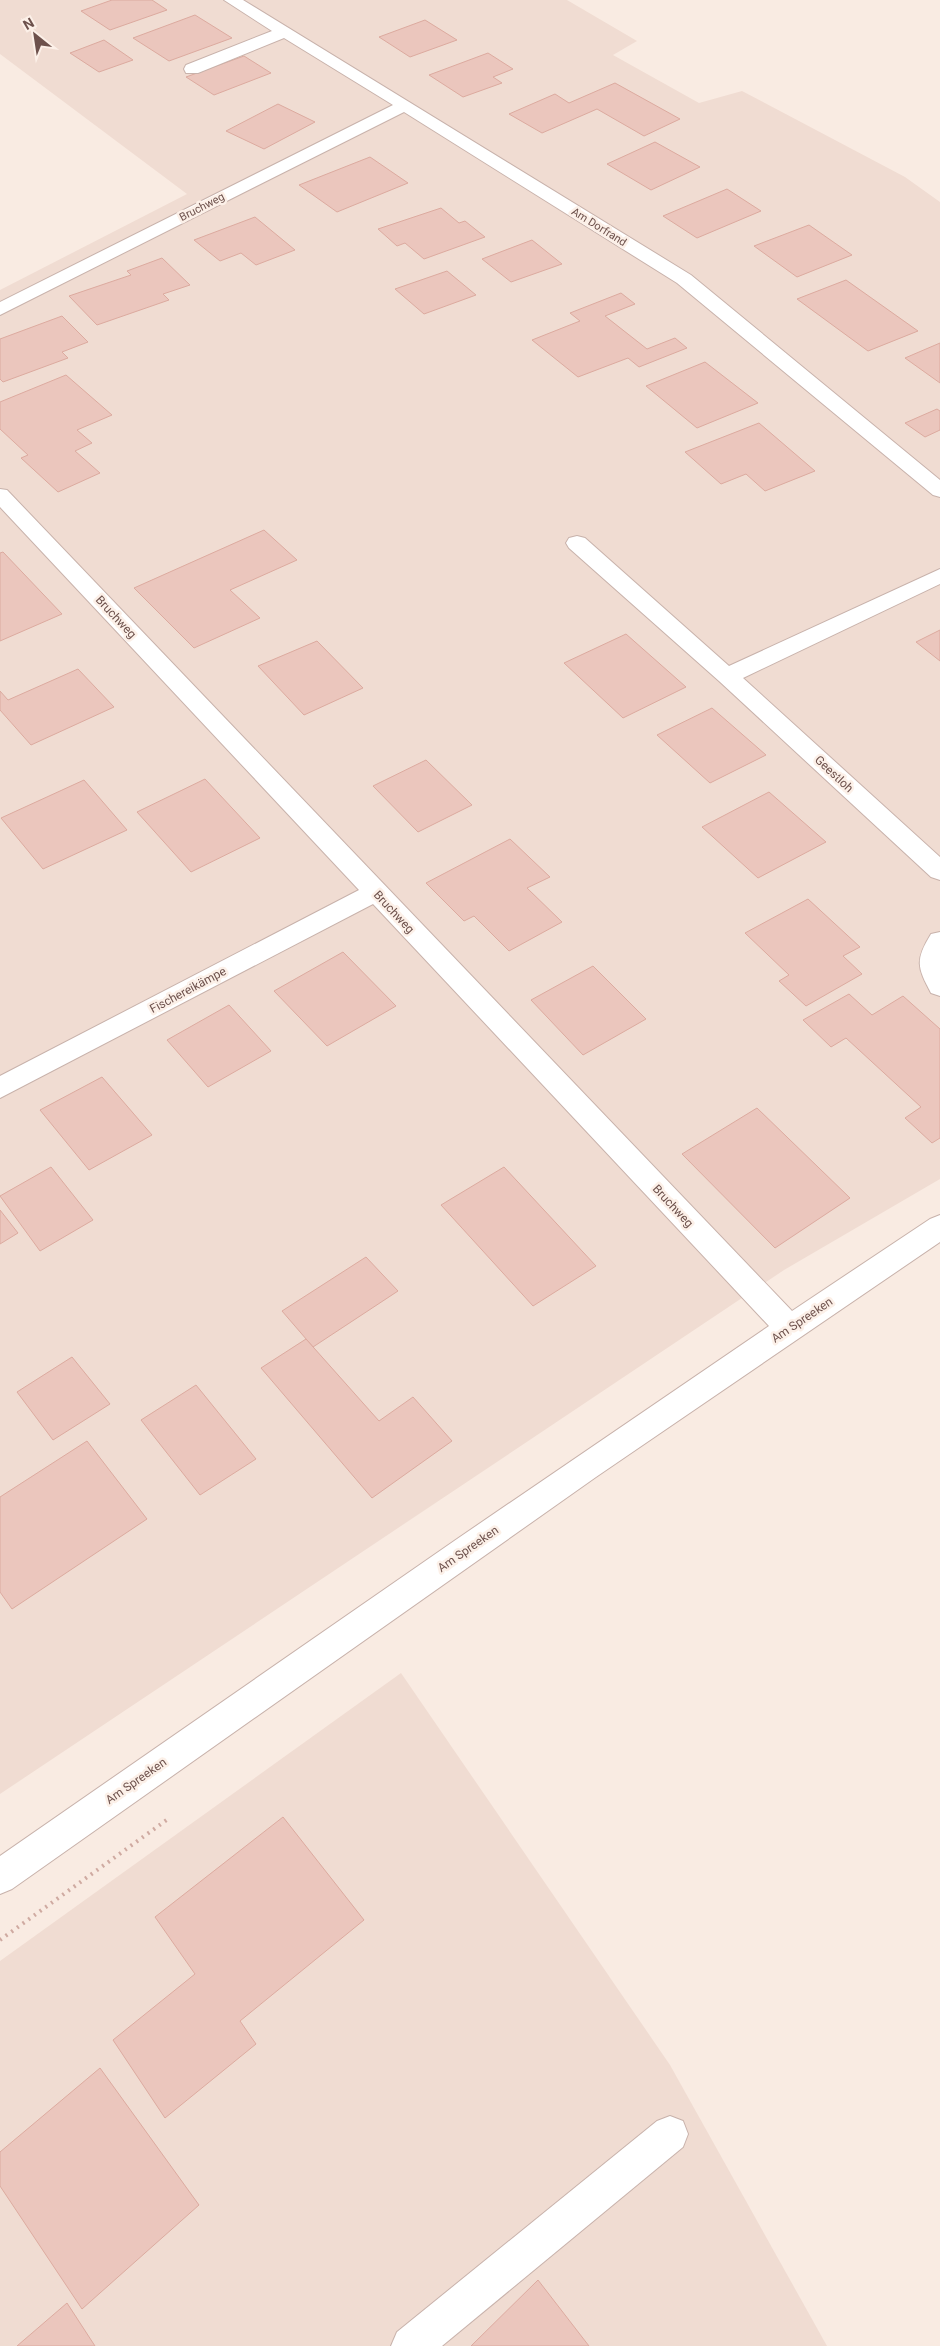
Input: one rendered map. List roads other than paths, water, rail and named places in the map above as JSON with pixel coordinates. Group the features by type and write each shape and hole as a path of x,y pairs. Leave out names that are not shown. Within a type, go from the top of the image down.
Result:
{"street":[{"name":"Am Dorfrand","path":"232,0 405,105 684,279 940,491"},
{"path":"192,69 285,32"},
{"name":"Bruchweg","path":"0,310 405,105"},
{"name":"Bruchweg","path":"0,495 789,1328"},
{"name":"Geestloh","path":"577,543 727,676 940,871"},
{"path":"727,676 940,576"},
{"name":"Fischereikämpe","path":"0,1088 375,892"},
{"path":"940,941 931,954 931,970 940,986"},
{"name":"Am Spreeken","path":"0,1877 305,1662 789,1328 940,1228"},
{"path":"410,2346 670,2134"}]}
